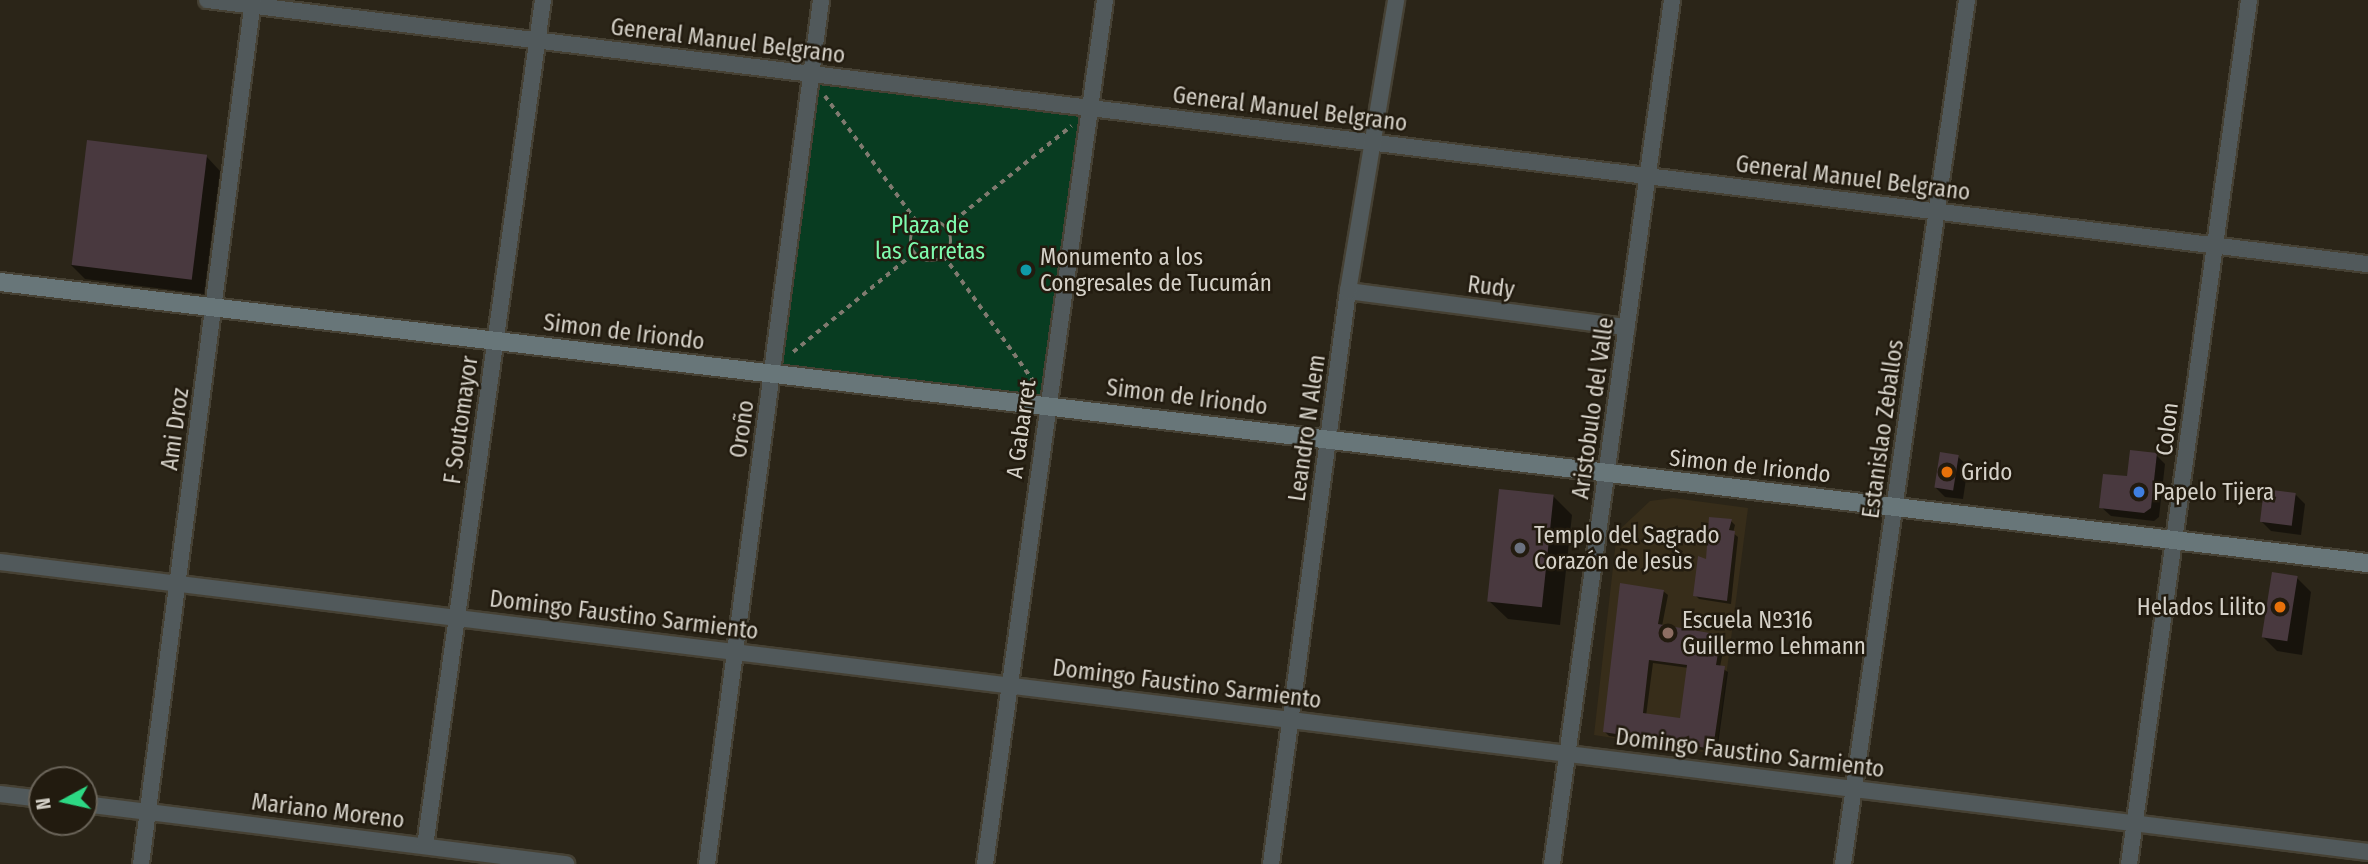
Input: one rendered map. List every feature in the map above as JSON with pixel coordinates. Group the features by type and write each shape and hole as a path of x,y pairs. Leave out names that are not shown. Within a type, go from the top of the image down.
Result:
{"main road":[{"name":"Simon de Iriondo","path":"0,282 772,376 1043,398 1606,475 2368,563"}],"street":[{"name":"General Manuel Belgrano","path":"207,0 253,3 537,40 814,80 1086,113 1371,142 2368,264"},
{"name":"F Soutomayor","path":"425,846 543,0"},
{"name":"Oroño","path":"707,864 814,80 821,0"},
{"name":"A Gabarret","path":"985,864 1043,398 1105,0"},
{"name":"Leandro N Alem","path":"1271,864 1348,291 1396,0"},
{"name":"Aristobulo del Valle","path":"1552,864 1672,0"},
{"name":"Estanislao Zeballos","path":"1843,864 1967,0"},
{"name":"Colon","path":"2129,864 2249,0"},
{"name":"Ami Droz","path":"141,864 253,3"},
{"name":"Rudy","path":"1348,291 1627,327"},
{"name":"Domingo Faustino Sarmiento","path":"0,562 2368,852"},
{"path":"0,794 28,797"},
{"name":"Mariano Moreno","path":"98,806 566,864"}],"path":[{"path":"814,80 919,225"},
{"path":"946,227 1086,113"},
{"path":"935,220 946,227 951,245 944,256 925,260 915,252 912,239 919,225 935,220"},
{"path":"783,360 915,252"},
{"path":"944,256 1043,398"},
{"path":"1042,376 1043,398"},
{"path":"1027,388 1043,398"}],"shaded area":[{"name":"Escuela Nº316 Guillermo Lehmann","path":"1673,498 1748,508 1716,754 1594,735 1617,532 1650,501"}],"green space":[{"name":"Plaza de las Carretas","path":"811,74 1091,108 1054,411 774,377"}],"building":[{"path":"87,140 207,155 192,280 72,265"},
{"name":"Papelo Tijera","path":"2130,450 2157,453 2151,508 2144,513 2099,508 2103,474 2127,476"},
{"name":"Grido","path":"1940,452 1959,455 1953,491 1934,488"},
{"name":"Templo del Sagrado Corazón de Jesùs","path":"1499,489 1554,495 1542,607 1487,601"},
{"path":"2264,489 2296,493 2292,526 2260,522"},
{"path":"1709,517 1732,519 1729,530 1735,531 1727,601 1693,596 1698,556 1706,559"},
{"name":"Helados Lilito","path":"2272,572 2298,576 2287,641 2262,637"},
{"path":"1620,583 1664,590 1658,624 1721,635 1716,665 1725,666 1713,749 1603,732","holes":["1649,660 1687,665 1680,718 1643,713"]}],"place":[{"name":"Monumento a los Congresales de Tucumán","path":"1026,270"},
{"name":"Grido","path":"1947,472"},
{"name":"Papelo Tijera","path":"2139,492"},
{"name":"Templo del Sagrado Corazón de Jesùs","path":"1520,548"},
{"name":"Helados Lilito","path":"2280,607"},
{"name":"Escuela Nº316 Guillermo Lehmann","path":"1668,633"}]}
